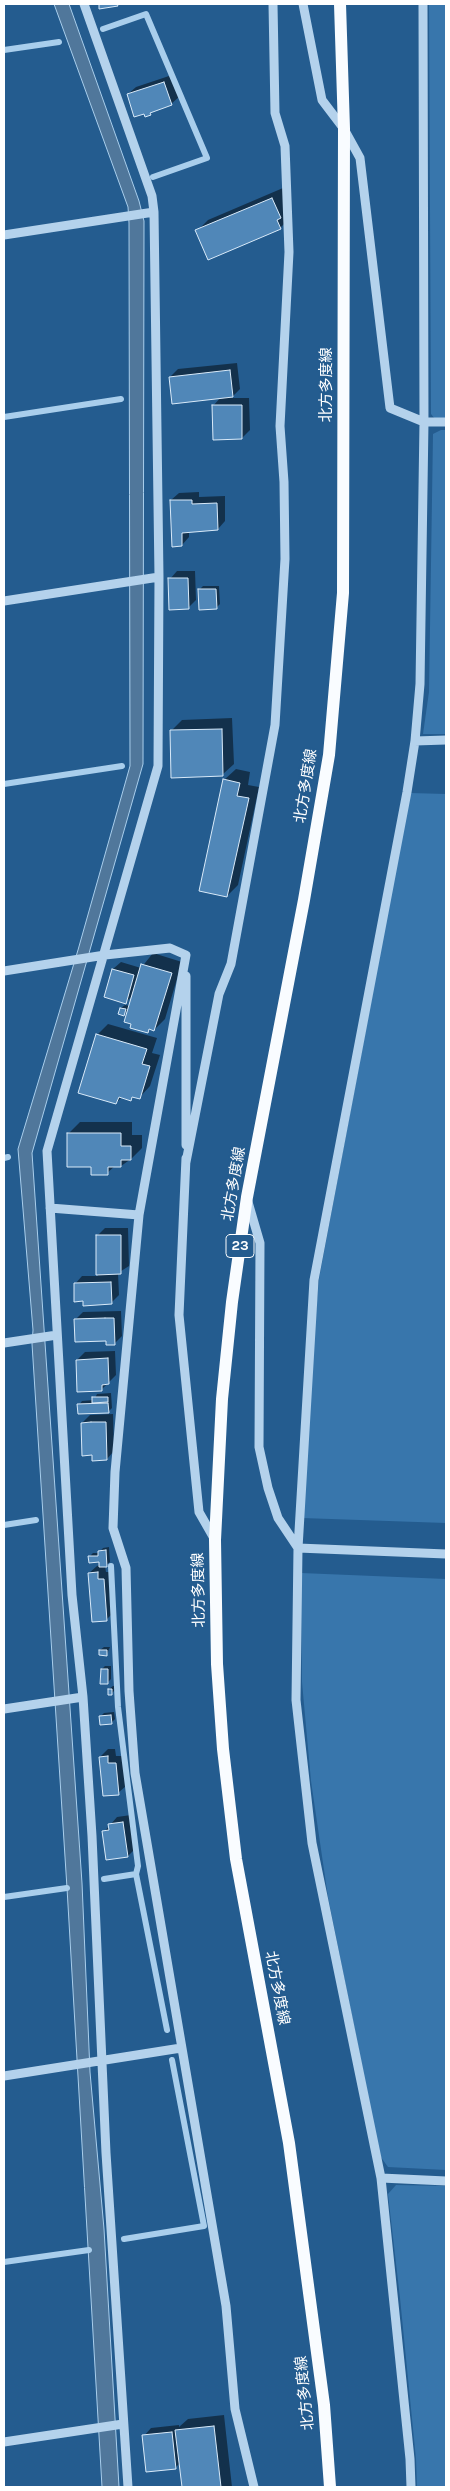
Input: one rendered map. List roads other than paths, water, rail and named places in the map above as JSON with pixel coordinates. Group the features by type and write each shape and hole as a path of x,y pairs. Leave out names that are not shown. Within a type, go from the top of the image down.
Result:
{"main road":[{"name":"北方多度線","path":"330,2487 324,2405 289,2143 236,1859 223,1749 216,1664 215,1540 222,1399 232,1302 247,1197 304,900 330,745 343,593 344,129 340,4"}],"street":[{"path":"84,4 152,196 150,213 158,766 47,1151 54,1335 79,1697 121,2424 128,2487"},
{"path":"186,1162 218,994 231,964 275,724 285,559 284,482 280,426 289,252 285,146 275,113 273,4"},
{"path":"303,4 322,100 344,129 360,158 390,408 424,422 446,422"},
{"path":"411,2487 410,2459 381,2178 312,1843 296,1700 298,1548 314,1280 415,741 420,684 424,422 423,4"},
{"path":"4,235 150,213"},
{"path":"4,601 154,578"},
{"path":"415,741 446,740"},
{"path":"4,971 105,955 170,948 186,955"},
{"path":"186,955 186,1162 179,1315 198,1512 215,1540"},
{"path":"186,955 139,1215 116,1472 113,1528 126,1568 129,1691 135,1773 226,2306 235,2409 254,2487"},
{"path":"247,1197 260,1243 259,1447 268,1488 278,1518 298,1548"},
{"path":"50,1208 139,1215"},
{"path":"4,1343 54,1335"},
{"path":"298,1548 446,1554"},
{"path":"4,1709 79,1697"},
{"path":"4,2076 181,2048"},
{"path":"381,2178 446,2180"},
{"path":"4,2442 121,2424"}],"waterway":[{"path":"103,29 146,14 207,158 153,177"},
{"path":"4,50 59,42"},
{"path":"4,417 121,399"},
{"path":"4,784 122,766"},
{"path":"4,1158 8,1157"},
{"path":"4,1525 36,1520"},
{"path":"104,1879 136,1874 138,1866 118,1707 111,1566"},
{"path":"136,1874 167,2030"},
{"path":"4,1897 67,1888"},
{"path":"124,2239 204,2226 172,2060"},
{"path":"4,2262 89,2250"}]}
